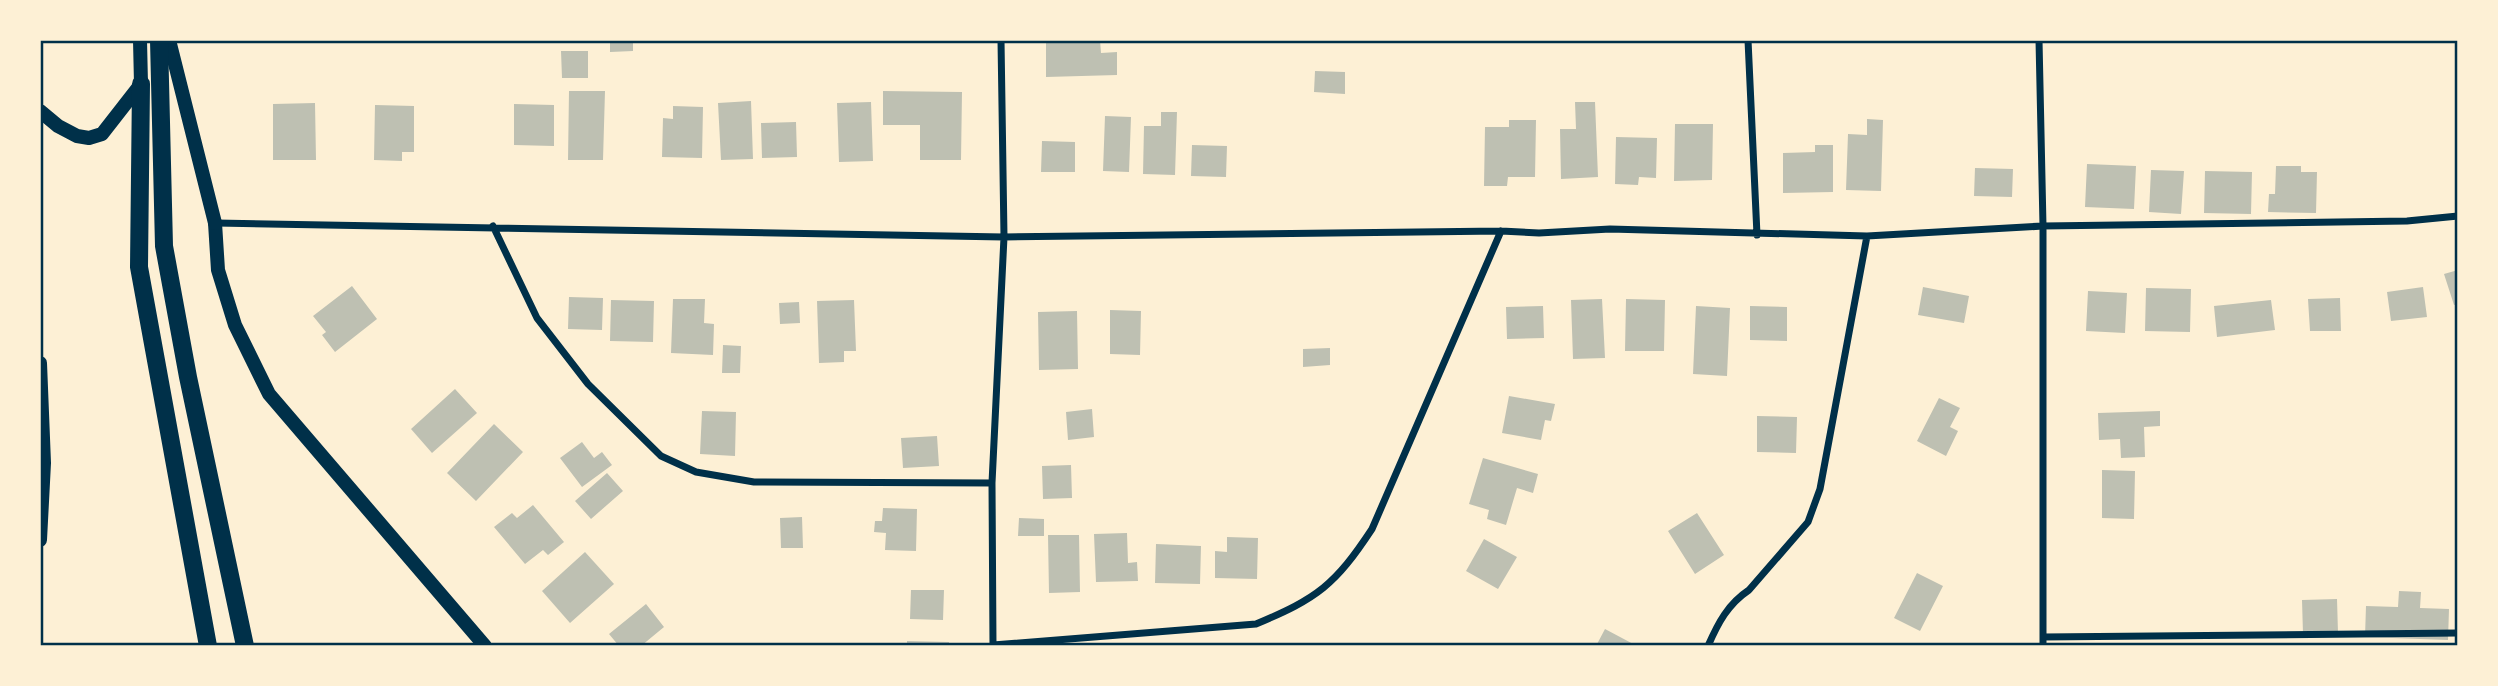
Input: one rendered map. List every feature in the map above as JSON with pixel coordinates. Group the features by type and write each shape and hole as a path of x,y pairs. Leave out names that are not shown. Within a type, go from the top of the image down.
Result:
{"highway":[{"path":"159,40 164,246 188,377 245,646"},
{"path":"141,84 139,267 208,646"}],"main road":[{"path":"40,111 58,127 77,136 89,138 102,134 141,84 140,40"},
{"path":"169,40 215,223 218,270 235,325 269,394 485,646"},
{"path":"40,363 44,463 40,540"}],"street":[{"path":"1001,40 1004,237 992,483 993,645 1256,624 1292,609 1321,592 1345,570 1372,529 1501,231"},
{"path":"1748,40 1758,235"},
{"path":"2039,40 2043,226 2043,642 2458,633"},
{"path":"215,223 1004,237 1501,231 1539,233 1610,229 1867,236 2043,226 2407,221 2458,216"},
{"path":"493,226 537,318 588,384 661,456 696,472 754,482 992,483"},
{"path":"1708,646 1720,620 1808,522 1820,489 1867,236"}],"building":[{"path":"610,40 633,40 633,51 610,52"},
{"path":"1046,40 1100,40 1101,53 1117,52 1117,75 1046,77"},
{"path":"561,51 588,51 588,78 562,78"},
{"path":"1315,71 1345,72 1345,94 1314,92"},
{"path":"569,91 605,91 603,160 568,160"},
{"path":"883,91 962,92 961,160 920,160 920,125 883,125"},
{"path":"751,101 753,159 721,160 718,103"},
{"path":"871,102 873,161 839,162 837,103"},
{"path":"1575,102 1595,102 1598,177 1561,179 1560,129 1576,129"},
{"path":"315,103 316,160 273,160 273,104"},
{"path":"514,104 554,105 554,146 514,145"},
{"path":"375,105 414,106 414,152 402,152 402,161 374,160"},
{"path":"673,106 703,107 702,158 662,157 663,118 673,119"},
{"path":"1161,112 1177,112 1175,175 1143,174 1144,126 1161,126"},
{"path":"1105,116 1131,117 1129,172 1103,171"},
{"path":"1867,119 1883,120 1881,191 1846,190 1848,134 1867,135"},
{"path":"1509,120 1536,120 1535,177 1508,177 1507,186 1484,186 1485,127 1509,127"},
{"path":"796,122 797,157 762,158 761,123"},
{"path":"1675,124 1713,124 1712,180 1674,181"},
{"path":"1616,137 1657,138 1656,178 1639,177 1638,185 1615,184"},
{"path":"1042,141 1075,142 1075,172 1041,172"},
{"path":"1192,145 1227,146 1226,177 1191,176"},
{"path":"1815,145 1833,145 1833,192 1783,193 1783,153 1815,152"},
{"path":"2087,164 2136,166 2134,209 2085,207"},
{"path":"2276,166 2301,166 2301,172 2317,172 2316,213 2268,212 2269,194 2275,194"},
{"path":"1975,168 2013,169 2012,197 1974,196"},
{"path":"2151,170 2184,171 2181,214 2149,212"},
{"path":"2205,171 2252,172 2251,214 2204,213"},
{"path":"2458,270 2458,304 2454,305 2444,274"},
{"path":"352,286 377,319 335,352 322,335 326,332 313,316"},
{"path":"1923,287 1969,296 1964,323 1918,315"},
{"path":"2423,287 2427,317 2391,321 2387,292"},
{"path":"2146,288 2191,289 2190,332 2145,331"},
{"path":"2088,291 2127,293 2125,333 2086,331"},
{"path":"569,297 603,298 602,330 568,329"},
{"path":"2340,298 2341,331 2310,331 2308,299"},
{"path":"673,299 705,299 704,323 714,324 713,355 671,353"},
{"path":"1602,299 1605,358 1573,359 1571,300"},
{"path":"1626,299 1665,300 1664,351 1625,351"},
{"path":"611,300 654,301 653,342 610,341"},
{"path":"854,300 856,351 844,351 844,362 819,363 817,301"},
{"path":"2271,300 2275,330 2217,337 2214,306"},
{"path":"799,302 800,323 780,324 779,303"},
{"path":"1543,306 1544,338 1507,339 1506,307"},
{"path":"1696,306 1730,308 1727,376 1693,374"},
{"path":"1750,306 1787,307 1787,341 1750,340"},
{"path":"1110,310 1141,311 1140,355 1110,354"},
{"path":"1077,311 1078,369 1039,370 1038,312"},
{"path":"723,345 741,346 740,373 722,373"},
{"path":"1330,348 1330,365 1303,367 1303,349"},
{"path":"455,389 477,413 432,453 411,429"},
{"path":"1509,396 1555,404 1551,421 1545,420 1541,440 1502,433"},
{"path":"1939,398 1960,408 1950,427 1958,431 1946,456 1917,441"},
{"path":"1092,409 1094,437 1068,440 1066,412"},
{"path":"702,411 736,412 735,456 700,454"},
{"path":"2160,411 2160,426 2144,427 2145,457 2121,458 2120,439 2099,440 2098,413"},
{"path":"1757,416 1797,417 1796,453 1757,452"},
{"path":"494,424 523,452 476,501 447,473"},
{"path":"937,436 939,466 903,468 901,438"},
{"path":"582,442 594,458 602,452 612,465 582,487 560,458"},
{"path":"1483,458 1538,474 1533,493 1517,488 1506,525 1487,519 1489,510 1469,504"},
{"path":"1071,465 1072,498 1043,499 1042,466"},
{"path":"2102,470 2135,471 2134,519 2102,518"},
{"path":"607,473 623,491 591,519 575,501"},
{"path":"533,505 564,542 548,555 543,550 525,564 494,527 512,513 517,518"},
{"path":"883,508 917,509 916,551 885,550 886,533 874,532 875,521 882,521"},
{"path":"1697,513 1724,555 1695,574 1668,531"},
{"path":"802,517 803,548 781,548 780,518"},
{"path":"1019,518 1044,519 1044,536 1018,536"},
{"path":"1127,533 1128,563 1137,562 1138,581 1096,582 1094,534"},
{"path":"1048,535 1079,535 1080,592 1049,593"},
{"path":"1227,537 1258,538 1257,579 1215,578 1215,551 1227,552"},
{"path":"1484,539 1517,557 1498,589 1466,571"},
{"path":"1156,544 1201,546 1200,584 1155,583"},
{"path":"585,552 614,584 570,623 542,591"},
{"path":"1917,573 1943,586 1920,631 1894,618"},
{"path":"911,590 944,590 943,620 910,619"},
{"path":"2399,591 2421,592 2420,608 2449,609 2448,640 2365,637 2366,606 2398,607"},
{"path":"2337,599 2338,633 2303,634 2302,600"},
{"path":"646,604 664,627 641,646 619,646 609,634"},
{"path":"1605,629 1637,646 1596,646"},
{"path":"907,641 949,642 949,646 907,646"}]}
